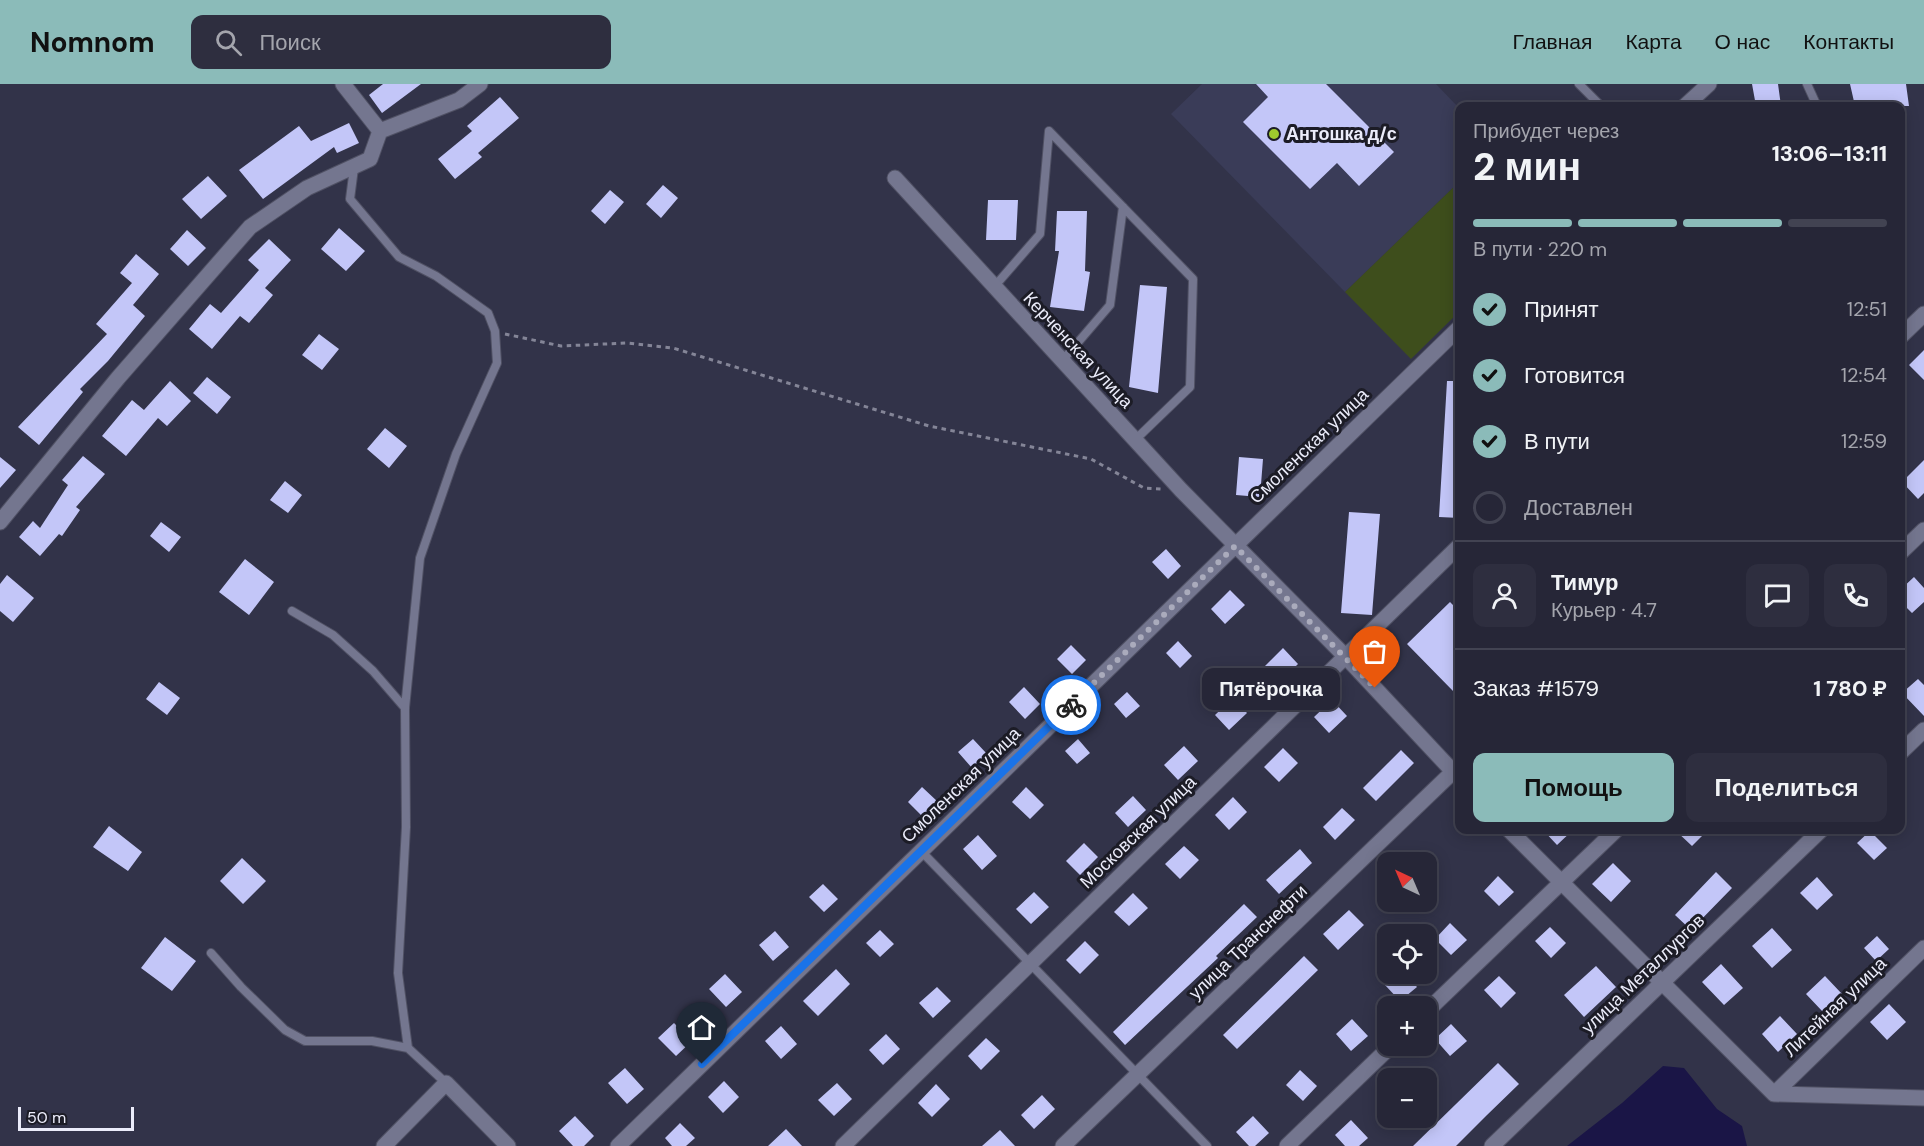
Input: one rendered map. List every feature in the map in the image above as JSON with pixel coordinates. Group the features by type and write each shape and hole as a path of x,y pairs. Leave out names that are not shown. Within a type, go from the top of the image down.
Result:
{"street":[{"path":"344,84 380,131"},
{"path":"0,522 125,370 250,227 307,188 370,159 380,131 459,100 480,84"},
{"path":"1689,102 1708,84"},
{"name":"Керченская улица","path":"895,178 1181,490 1455,770"},
{"path":"1905,332 1924,314"},
{"name":"Смоленская улица","path":"618,1146 1455,332"},
{"path":"1905,548 1924,530"},
{"name":"Московская улица","path":"843,1146 1344,655 1455,550"},
{"path":"1905,748 1924,730"},
{"name":"улица Транснефти","path":"1063,1146 1455,774"},
{"path":"1513,834 1774,1094 1924,1098"},
{"path":"1437,1001 1612,834"},
{"name":"улица Металлургов","path":"1492,1146 1817,834"},
{"name":"Литейная улица","path":"1774,1094 1924,948"},
{"path":"1287,1146 1381,1056"},
{"path":"384,1146 446,1083 508,1146"}],"lane":[{"path":"1579,84 1597,102"},
{"path":"1807,84 1815,102"},
{"path":"994,287 1040,234 1049,131 1193,279 1190,387 1135,440"},
{"path":"354,168 350,199 399,257 436,276 488,313 495,332 497,363 456,454 420,558 405,708 406,827 398,973 408,1048"},
{"path":"1062,361 1110,305 1123,207"},
{"path":"292,611 333,634 373,671 405,708"},
{"path":"921,851 1207,1146"},
{"path":"211,953 241,987 285,1030 305,1041 372,1041 408,1048 446,1083"}],"path":[{"path":"495,332 561,346 627,343 673,348 929,426 1091,459 1144,488 1181,490"}],"shaded area":[{"path":"1202,84 1436,84 1455,104 1455,186 1345,292 1171,114"},
{"path":"1663,1066 1684,1068 1717,1109 1742,1126 1747,1146 1567,1146 1622,1103"}],"green space":[{"path":"1455,186 1455,316 1411,359 1345,292"}],"building":[{"path":"383,84 421,84 382,113 369,95"},
{"name":"Антошка д/с","path":"1256,84 1326,84 1394,152 1359,186 1337,163 1310,189 1243,122 1268,97"},
{"path":"1752,84 1778,84 1780,102 1755,102"},
{"path":"1850,84 1906,84 1909,106 1905,106 1905,102 1854,102"},
{"path":"500,97 519,118 478,153 482,157 455,179 438,159 472,131 467,126"},
{"path":"349,123 359,143 337,153 334,147 263,199 239,170 299,126 311,141"},
{"path":"208,176 227,196 201,219 182,199"},
{"path":"663,185 678,198 661,218 646,204"},
{"path":"610,190 624,202 605,224 591,211"},
{"path":"988,200 1018,200 1016,240 986,240"},
{"path":"1057,211 1087,211 1085,271 1090,272 1084,311 1050,307 1059,251 1055,251"},
{"path":"339,228 365,251 346,271 321,249"},
{"path":"187,230 206,248 188,266 170,249"},
{"path":"269,239 291,260 265,288 273,295 249,323 240,316 212,349 189,329 210,304 221,313 259,270 248,260"},
{"path":"136,254 159,274 133,305 145,316 108,361 80,389 83,392 39,445 18,427 107,334 96,324 132,283 120,273"},
{"path":"1140,285 1167,287 1158,393 1129,387"},
{"path":"319,334 339,349 322,370 302,355"},
{"path":"1924,350 1924,380 1909,365"},
{"path":"207,377 231,397 217,414 193,393"},
{"path":"170,381 191,401 167,426 158,418 126,456 102,436 132,400 144,410"},
{"path":"1447,381 1455,381 1455,518 1439,517"},
{"path":"385,428 407,446 389,468 367,449"},
{"path":"83,456 105,474 76,507 80,510 62,536 59,534 40,556 19,537 33,521 40,528 68,485 62,480"},
{"path":"0,457 16,470 0,488"},
{"path":"1239,457 1263,459 1260,497 1236,495"},
{"path":"1924,460 1924,493 1918,499 1905,485 1905,479"},
{"path":"285,481 302,495 288,513 270,500"},
{"path":"1349,512 1380,514 1372,615 1341,613"},
{"path":"161,522 181,537 169,552 150,536"},
{"path":"1166,549 1181,566 1168,579 1152,562"},
{"path":"245,559 274,582 249,615 219,592"},
{"path":"7,575 34,598 13,622 0,611 0,584"},
{"path":"1914,577 1924,588 1924,602 1912,613 1905,606 1905,585"},
{"path":"1230,590 1245,605 1225,624 1211,609"},
{"path":"1450,602 1455,607 1455,689 1453,691 1407,644"},
{"path":"1178,641 1192,656 1180,668 1166,653"},
{"path":"1071,645 1086,660 1072,674 1057,659"},
{"path":"1283,648 1298,664 1266,696 1250,681"},
{"path":"1918,679 1924,685 1924,716 1905,696 1905,690"},
{"path":"159,682 180,698 167,715 146,699"},
{"path":"1024,687 1040,704 1025,719 1009,702"},
{"path":"1127,692 1140,706 1126,718 1114,704"},
{"path":"1233,698 1247,713 1229,730 1215,715"},
{"path":"1332,700 1347,716 1329,733 1314,717"},
{"path":"973,739 987,754 972,768 958,752"},
{"path":"1078,739 1090,753 1077,764 1065,751"},
{"path":"1184,746 1198,761 1178,780 1164,765"},
{"path":"1283,748 1298,763 1279,782 1264,767"},
{"path":"1401,750 1414,763 1376,801 1363,788"},
{"path":"922,787 938,802 923,817 908,802"},
{"path":"1026,787 1044,805 1030,819 1012,802"},
{"path":"1133,796 1146,810 1128,827 1115,813"},
{"path":"1233,797 1247,812 1229,830 1215,815"},
{"path":"1342,808 1355,820 1335,840 1323,827"},
{"path":"109,826 142,852 128,871 93,847"},
{"path":"1547,834 1569,834 1557,845"},
{"path":"1679,834 1704,834 1692,846"},
{"path":"1867,834 1873,834 1887,848 1874,860 1857,843"},
{"path":"978,835 997,856 982,870 963,849"},
{"path":"1084,843 1098,857 1080,875 1066,861"},
{"path":"1184,846 1199,860 1180,879 1165,864"},
{"path":"1300,849 1312,863 1279,894 1266,880"},
{"path":"242,858 266,881 243,904 220,881"},
{"path":"1613,863 1631,881 1611,902 1592,884"},
{"path":"1716,872 1732,888 1691,930 1675,915"},
{"path":"1498,876 1514,892 1499,906 1484,891"},
{"path":"1817,877 1833,895 1817,910 1800,893"},
{"path":"823,884 838,899 824,912 809,897"},
{"path":"1034,892 1049,907 1031,924 1016,909"},
{"path":"1133,893 1148,908 1129,926 1114,912"},
{"path":"1244,904 1257,917 1216,956 1218,958 1125,1045 1113,1032"},
{"path":"1349,910 1364,925 1338,950 1323,934"},
{"path":"1450,923 1467,940 1451,955 1437,941 1437,937"},
{"path":"1550,927 1566,943 1551,958 1535,941"},
{"path":"1772,928 1792,950 1772,968 1752,946"},
{"path":"880,930 894,944 880,957 866,943"},
{"path":"775,931 789,947 773,961 759,945"},
{"path":"1877,936 1889,949 1876,961 1864,948"},
{"path":"165,937 196,961 172,991 141,968"},
{"path":"1085,941 1099,955 1080,974 1066,960"},
{"path":"1304,956 1318,970 1237,1049 1223,1035"},
{"path":"1721,964 1743,988 1724,1005 1702,982"},
{"path":"1596,966 1616,987 1584,1017 1564,995"},
{"path":"836,969 850,984 818,1016 803,1001"},
{"path":"725,974 742,992 726,1007 709,989"},
{"path":"1499,976 1516,993 1501,1008 1484,990"},
{"path":"1825,976 1842,994 1823,1012 1806,994"},
{"path":"1414,984 1417,987 1406,996 1395,996 1385,985"},
{"path":"937,987 951,1001 933,1018 919,1003"},
{"path":"1889,1004 1906,1022 1887,1040 1870,1022"},
{"path":"1780,1016 1797,1034 1778,1052 1762,1034"},
{"path":"1352,1019 1368,1036 1351,1051 1336,1034"},
{"path":"674,1023 692,1041 676,1056 658,1038"},
{"path":"1451,1024 1467,1041 1450,1056 1437,1041 1437,1037"},
{"path":"781,1026 797,1044 781,1059 765,1041"},
{"path":"886,1034 900,1049 883,1065 869,1050"},
{"path":"986,1038 1000,1051 981,1070 968,1056"},
{"path":"1498,1063 1519,1084 1456,1146 1413,1146 1431,1128 1437,1128 1437,1123"},
{"path":"625,1068 644,1089 627,1104 608,1083"},
{"path":"1300,1070 1317,1086 1303,1101 1286,1085"},
{"path":"724,1081 739,1097 723,1113 708,1097"},
{"path":"837,1083 852,1099 834,1116 818,1100"},
{"path":"936,1084 950,1099 932,1117 918,1103"},
{"path":"1042,1095 1055,1109 1034,1129 1021,1115"},
{"path":"575,1116 594,1136 584,1146 573,1146 559,1131"},
{"path":"1253,1116 1269,1133 1255,1146 1249,1146 1236,1132"},
{"path":"1351,1120 1368,1138 1359,1146 1345,1146 1335,1135"},
{"path":"680,1123 695,1138 686,1146 672,1146 665,1138"},
{"path":"786,1129 802,1146 768,1146"},
{"path":"1000,1130 1015,1146 982,1146"}],"way so far":[{"path":"1071,705 1235,546 1375,688"}],"place":[{"name":"Антошка д/с","path":"1274,134"},
{"name":"Пятёрочка","path":"1375,688"}],"route":[{"path":"702,1064 1071,705"}]}
